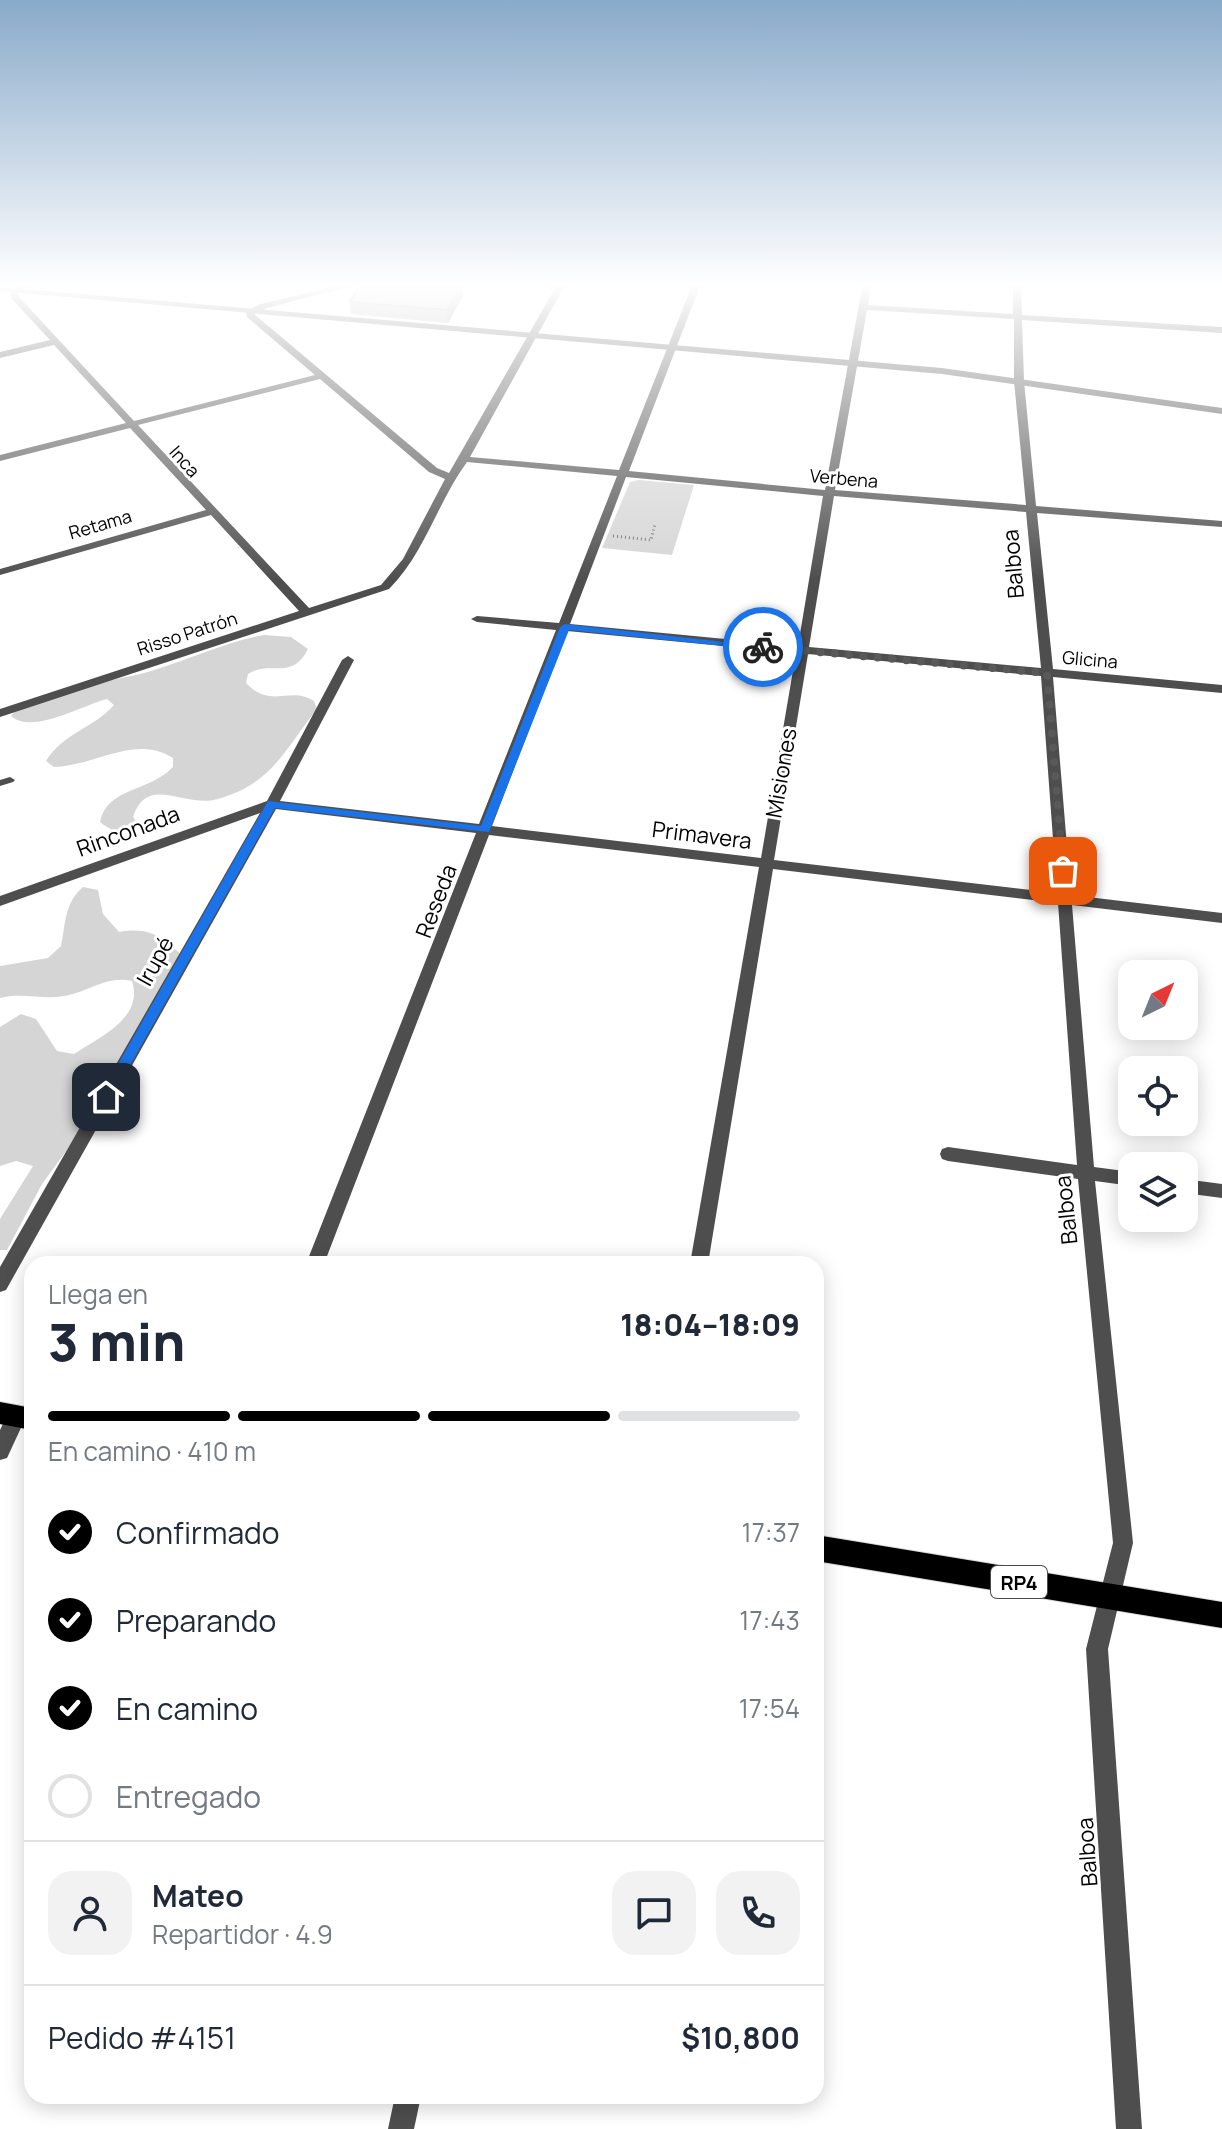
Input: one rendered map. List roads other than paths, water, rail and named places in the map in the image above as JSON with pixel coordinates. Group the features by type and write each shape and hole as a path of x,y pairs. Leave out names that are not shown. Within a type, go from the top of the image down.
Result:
{"main road":[{"name":"RP4","path":"824,1549 1222,1615"}],"street":[{"name":"Inca","path":"91,382 307,613"},
{"path":"0,458 295,382"},
{"path":"328,382 433,470 449,477 464,459 506,382"},
{"name":"Reseda","path":"318,1256 660,382"},
{"name":"Misiones","path":"700,1256 764,865 851,382"},
{"name":"Balboa","path":"1019,382 1047,673 1086,1173 1123,1543 1097,1649 1129,2129"},
{"path":"1028,382 1222,411"},
{"name":"Verbena","path":"464,459 829,493 1222,524"},
{"name":"Risso Patrón","path":"0,713 385,587 402,571 449,477"},
{"name":"Retama","path":"0,572 210,512"},
{"name":"Glicina","path":"477,619 1222,689"},
{"name":"Irupé","path":"0,1284 272,804 348,660"},
{"name":"Primavera","path":"272,804 1222,918"},
{"name":"Rinconada","path":"0,901 272,804"},
{"path":"948,1154 1118,1177"},
{"path":"1198,1188 1222,1191"},
{"path":"0,1451 16,1416"},
{"path":"401,2129 406,2104"}]}
